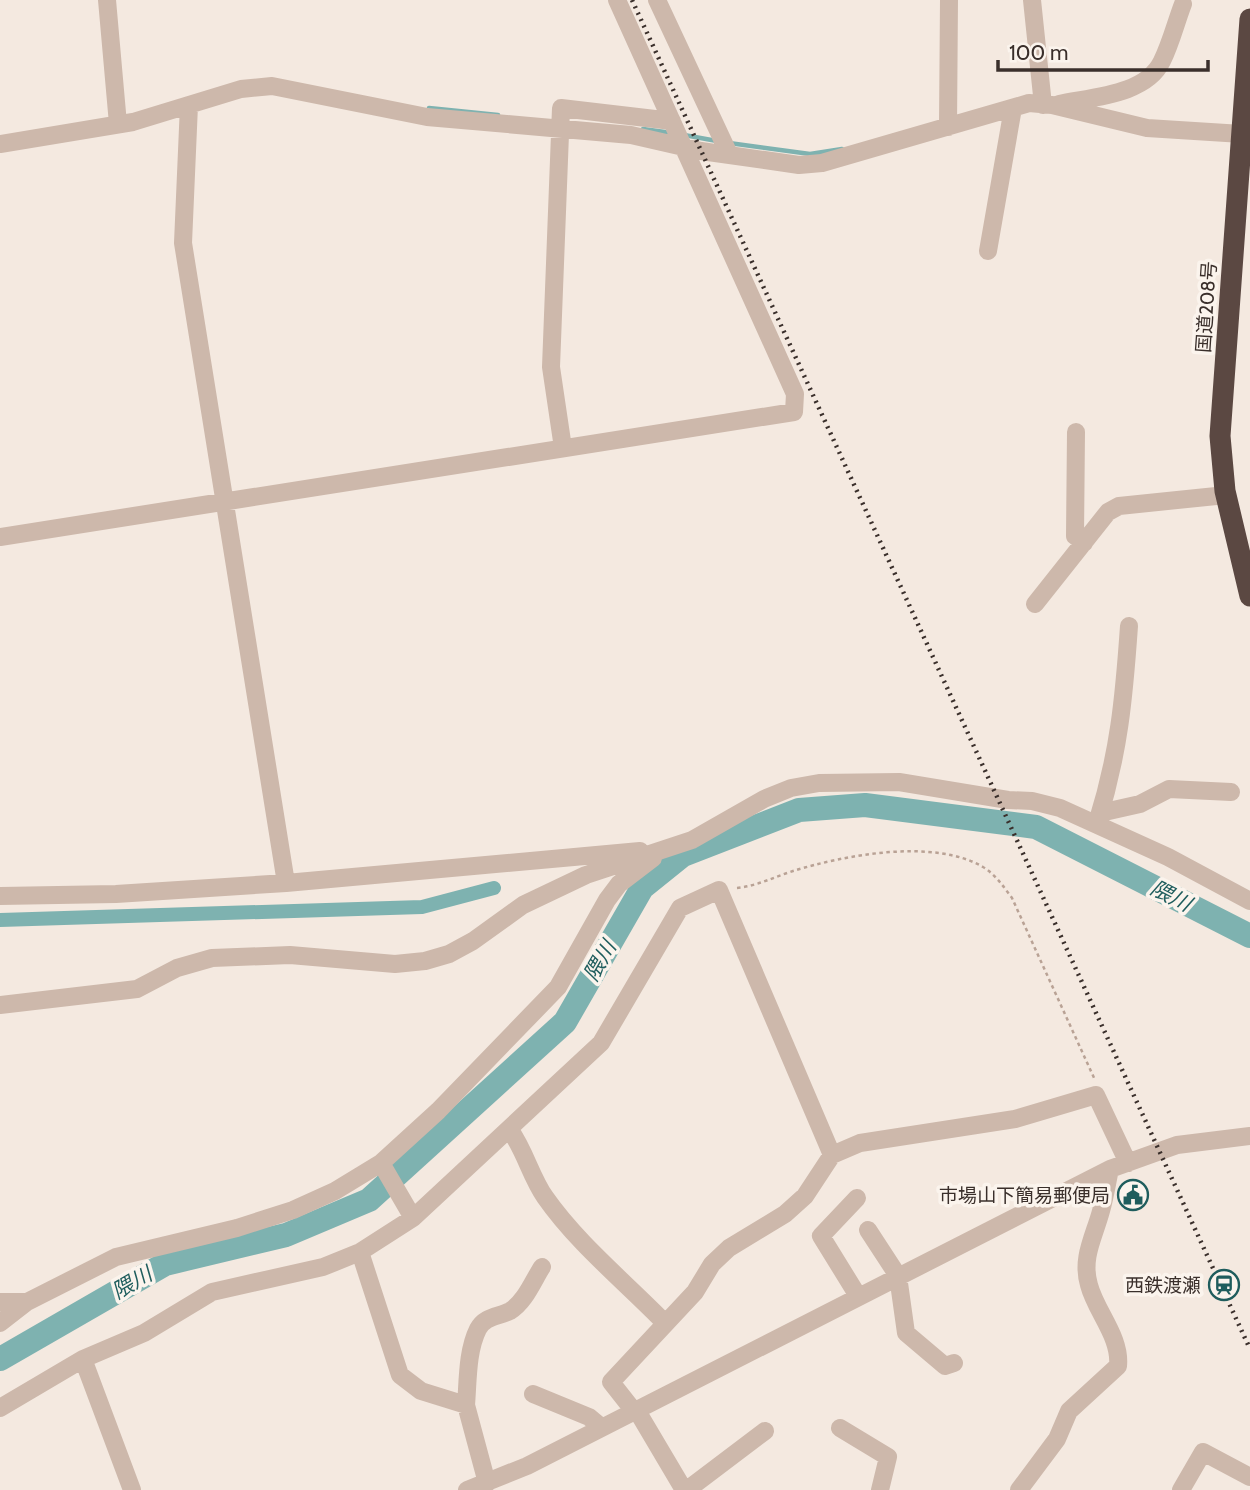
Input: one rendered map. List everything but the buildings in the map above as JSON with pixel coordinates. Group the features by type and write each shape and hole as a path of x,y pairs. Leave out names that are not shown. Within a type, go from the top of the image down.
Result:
{"highway":[{"name":"国道208号","path":"1250,19 1244,147 1220,436 1226,495 1250,596"}],"street":[{"path":"107,0 118,124"},
{"path":"0,537 794,412 795,394 617,0"},
{"path":"657,0 729,154"},
{"path":"948,127 949,0"},
{"path":"1032,0 1048,105"},
{"path":"1048,105 1134,87 1149,78 1162,63 1182,4"},
{"path":"0,145 118,124 241,89 272,86 427,117 631,135 799,165 821,163 1029,103 1244,147"},
{"path":"189,104 183,243 286,883"},
{"path":"563,448 551,367 558,128 561,108 673,121"},
{"path":"988,251 1013,108"},
{"path":"1076,432 1075,536 1084,542"},
{"path":"1035,604 1108,512 1119,506 1226,495"},
{"path":"1099,818 1124,713 1129,626"},
{"path":"0,1005 137,989 177,968 212,958 290,955 395,964 425,961 449,954 473,941 523,905 586,875 692,840 764,799 791,788 818,783 899,782 1007,800 1032,800 1099,818 1250,901"},
{"path":"1099,818 1140,804 1169,789 1231,792"},
{"path":"0,896 116,894 286,883 664,849"},
{"path":"0,1323 27,1302 116,1257 237,1228 293,1210 384,1168 558,987 607,900 619,884 664,849"},
{"path":"0,1408 83,1359 144,1333 212,1292 323,1267 360,1252 413,1219 601,1043 680,908 719,890 832,1155"},
{"path":"765,1431 685,1490 634,1410 611,1382 664,1322 695,1292 712,1264 729,1248 785,1214 805,1196 832,1155 860,1143 1015,1119 1096,1095 1128,1163"},
{"path":"510,1130 523,1149 543,1195 562,1218 664,1322"},
{"path":"467,1490 493,1485 634,1410 1110,1169 1177,1146 1250,1136"},
{"path":"384,1168 413,1219"},
{"path":"1019,1490 1057,1439 1069,1411 1118,1366 1119,1353 1089,1286 1087,1271 1088,1245 1100,1214 1110,1169"},
{"path":"857,1198 821,1236 858,1296"},
{"path":"868,1230 898,1276 906,1333 945,1367 954,1363"},
{"path":"360,1252 400,1375 421,1391 466,1405"},
{"path":"493,1485 466,1405 470,1359 478,1329 487,1319 510,1311 521,1301 542,1267"},
{"path":"0,1302 27,1302"},
{"path":"83,1359 132,1490"},
{"path":"533,1394 589,1417 601,1427"},
{"path":"840,1429 888,1457 880,1490"},
{"path":"1181,1490 1203,1452 1250,1477"}],"path":[{"path":"719,890 754,886 794,871 875,854 947,854 985,868 999,880 1028,930 1095,1074 1096,1095"}],"waterway":[{"path":"429,108 498,115"},
{"path":"643,129 672,133"},
{"path":"684,135 717,141"},
{"path":"729,143 810,154 842,149"},
{"name":"隈川","path":"0,1359 165,1264 286,1235 369,1200 565,1022 642,888 683,855 799,810 865,805 1036,827 1250,936"},
{"path":"0,920 422,907 494,888"}],"railway":[{"path":"632,0 1250,1349"}],"place":[{"name":"市場山下簡易郵便局","path":"1133,1195"},
{"name":"西鉄渡瀬","path":"1224,1285"}]}
